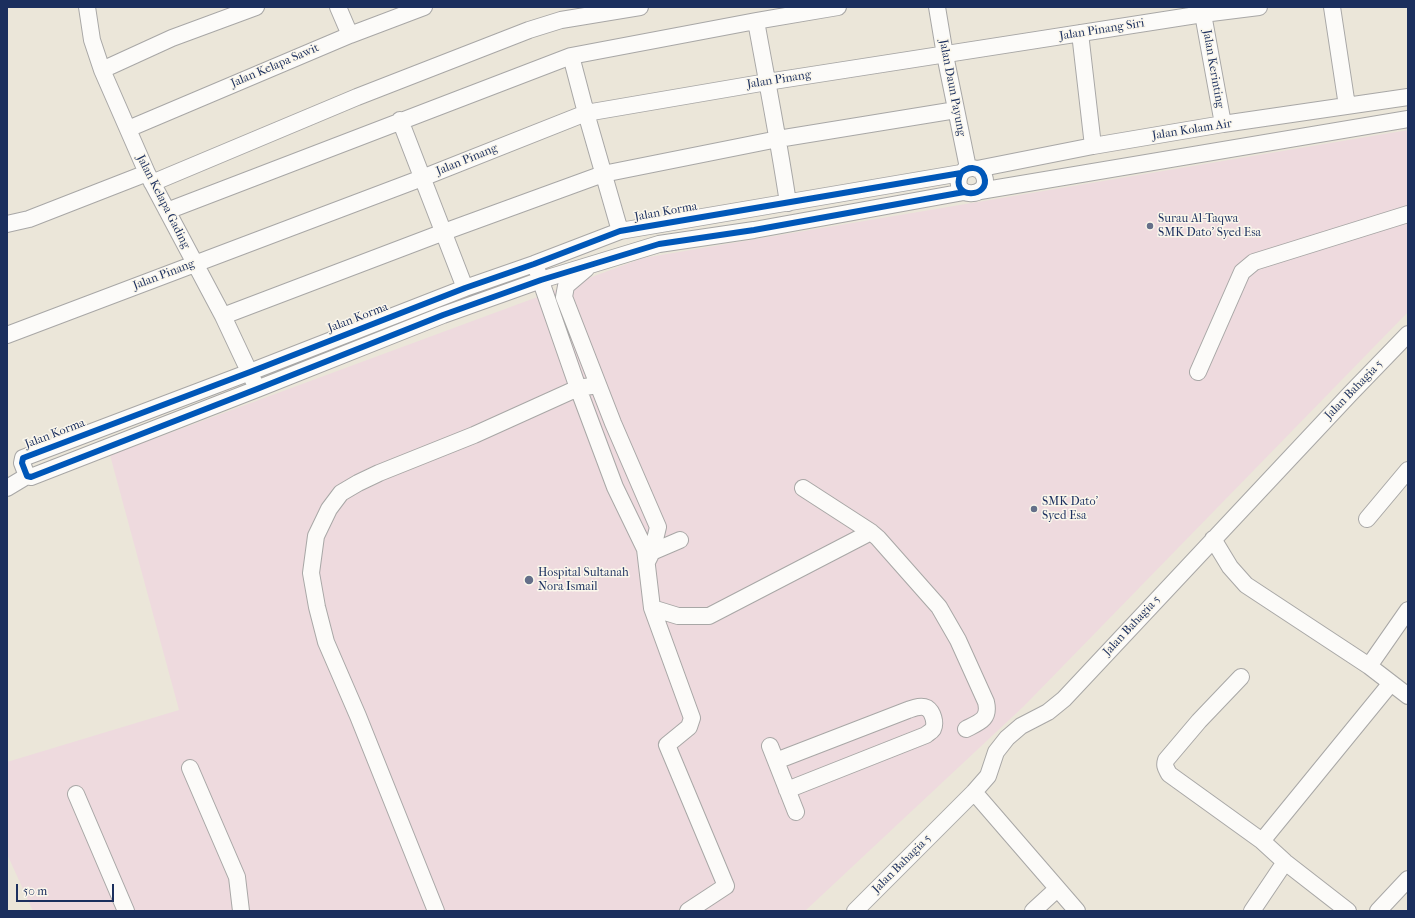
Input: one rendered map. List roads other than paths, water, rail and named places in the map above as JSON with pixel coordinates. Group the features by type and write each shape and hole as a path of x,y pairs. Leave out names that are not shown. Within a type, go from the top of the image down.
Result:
{"street":[{"path":"102,70 172,38 256,7"},
{"path":"338,7 350,35"},
{"name":"Jalan Kelapa Sawit","path":"128,129 350,35 424,7"},
{"path":"7,224 29,219 150,178 529,30 559,14 640,7"},
{"path":"167,211 400,120 571,56 838,7"},
{"name":"Jalan Daun Payung","path":"937,7 945,54 969,170"},
{"name":"Jalan Pinang Siri","path":"945,54 1203,14 1259,7"},
{"path":"1332,7 1347,106"},
{"name":"Jalan Kelapa Gading","path":"90,8 92,40 102,70 150,178 223,316 257,389"},
{"name":"Jalan Kerinting","path":"1203,14 1223,124"},
{"path":"756,21 766,82 778,139 788,203"},
{"path":"1080,33 1093,146"},
{"name":"Jalan Pinang","path":"7,335 422,178 586,113 766,82 945,54"},
{"path":"571,56 620,231"},
{"name":"Jalan Kolam Air","path":"969,170 1093,146 1223,124 1408,97"},
{"path":"223,316 444,232 603,174 778,139 956,110"},
{"path":"400,120 465,288"},
{"name":"Jalan Kolam Air","path":"972,191 1408,120"},
{"path":"969,170 981,172 985,180 984,184 972,191 959,186 958,182 969,170"},
{"name":"Jalan Korma","path":"14,481 23,458 250,372 465,288 534,264 620,231 788,203 969,170"},
{"name":"Jalan Korma","path":"14,481 31,477 443,315 541,280 659,244 754,230 972,191"},
{"path":"1198,372 1242,272 1254,262 1408,214"},
{"path":"534,264 541,280 578,388 616,487 648,555 652,608 692,718 689,726 667,745 726,886 688,911"},
{"path":"590,266 566,286 564,297 610,414 658,527 648,555"},
{"name":"Jalan Bahagia 5","path":"855,911 974,792 988,776 996,752 1007,738 1021,726 1048,712 1064,699 1408,334"},
{"path":"436,911 378,765 326,642 317,607 311,573 316,536 329,509 341,493 358,483 380,472 474,435 578,388 598,384"},
{"path":"591,420 610,414"},
{"path":"1367,519 1408,470"},
{"path":"803,488 878,538 939,607 958,640 986,702 988,710 984,718 978,724 966,729"},
{"path":"652,608 678,616 709,616 871,532"},
{"path":"1214,539 1230,567 1246,585 1369,666 1408,696"},
{"path":"648,555 680,540"},
{"path":"1369,666 1408,610"},
{"path":"1241,677 1199,721 1166,760 1165,764 1169,774 1262,841 1285,862 1348,911"},
{"path":"1262,841 1391,683"},
{"path":"776,761 919,706 927,708 932,715 935,724 932,730 926,735 787,790"},
{"path":"770,746 796,812"},
{"path":"190,768 237,877 242,908 241,911"},
{"path":"974,792 1077,911"},
{"path":"76,794 126,911"},
{"path":"1252,911 1285,862"},
{"path":"1378,911 1408,878"},
{"path":"1033,911 1057,889"}],"place":[{"name":"Surau Al-Taqwa SMK Dato’ Syed Esa","path":"1150,226"},
{"name":"SMK Dato' Syed Esa","path":"1034,509"},
{"name":"Hospital Sultanah Nora Ismail","path":"529,580"}]}
